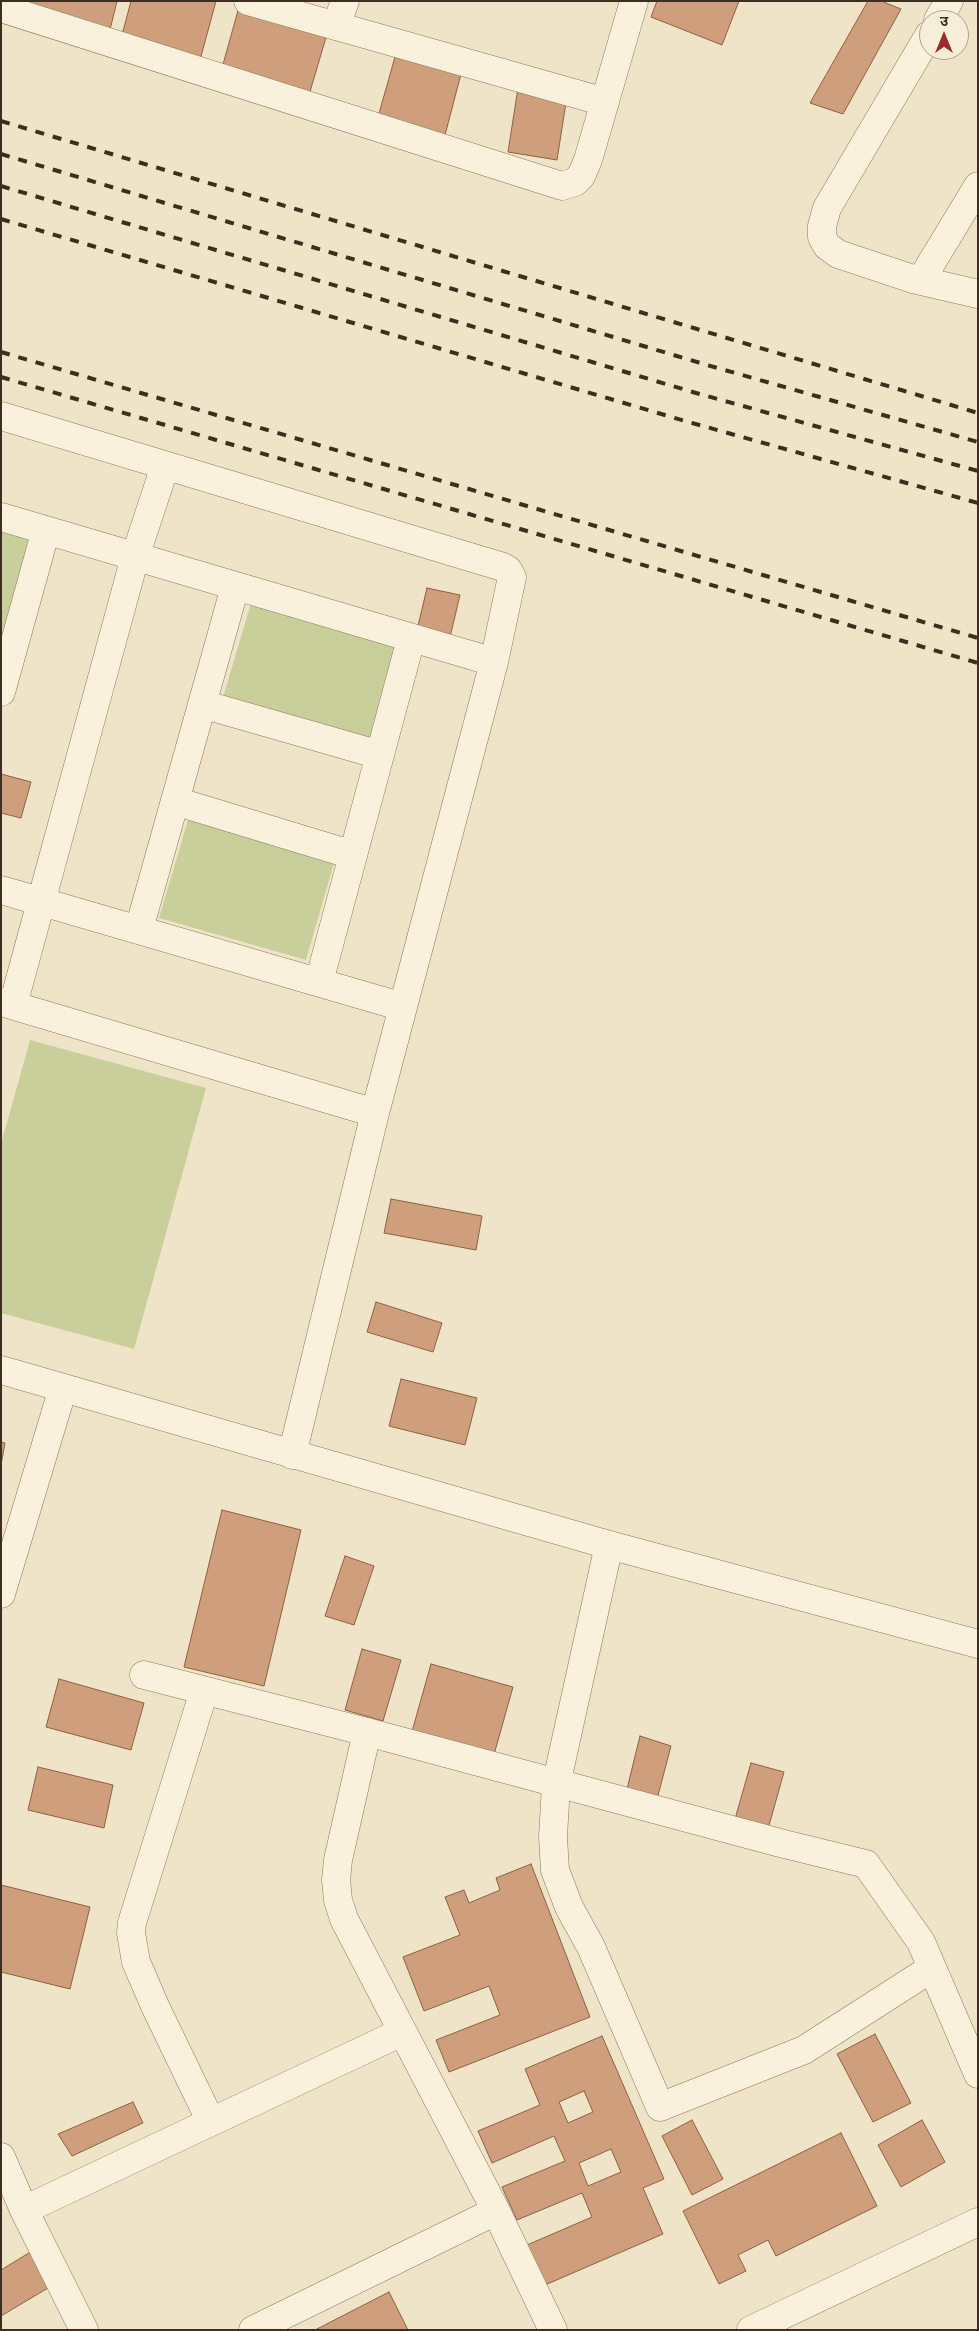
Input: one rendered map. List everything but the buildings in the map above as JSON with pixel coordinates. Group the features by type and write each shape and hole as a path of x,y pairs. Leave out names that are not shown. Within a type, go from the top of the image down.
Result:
{"street":[{"path":"248,1 340,14 605,102"},
{"path":"1,8 562,186 575,182 584,171 634,1"},
{"path":"919,52 827,208 822,226 822,237 827,246 838,254 922,280 978,294"},
{"path":"922,280 978,186"},
{"path":"1,416 507,569 512,581 494,662 375,1113 292,1455"},
{"path":"165,466 135,557 41,902 7,1003 375,1113"},
{"path":"1,517 494,662"},
{"path":"1,692 7,649 46,530"},
{"path":"139,930 235,587"},
{"path":"319,982 411,639"},
{"path":"202,704 380,755"},
{"path":"175,801 353,855"},
{"path":"1,890 403,1007"},
{"path":"1,1370 609,1545 978,1644"},
{"path":"1,1594 63,1388"},
{"path":"609,1545 556,1785 553,1837 555,1870 569,1907 592,1947 660,2107 804,2050 932,1968"},
{"path":"144,1675 366,1732 556,1785 866,1864 921,1942 978,2074"},
{"path":"204,1690 132,1924 131,1933 136,1962 211,2122"},
{"path":"366,1732 338,1860 336,1880 338,1900 344,1919 496,2210 553,2330"},
{"path":"24,2210 402,2032"},
{"path":"1,2157 24,2210 84,2330"},
{"path":"253,2330 496,2210"},
{"path":"760,2328 978,2222"}],"green space":[{"path":"1,529 33,538 5,636 1,635"},
{"path":"251,603 397,646 369,744 222,701"},
{"path":"188,820 334,863 306,960 159,918"},
{"path":"30,1040 206,1088 134,1349 1,1313 1,1144"}],"railway":[{"path":"1,121 978,413"},
{"path":"1,154 707,365 978,442"},
{"path":"1,186 696,393 978,471"},
{"path":"1,219 685,421 978,503"},
{"path":"1,352 978,638"},
{"path":"1,377 978,663"}]}
